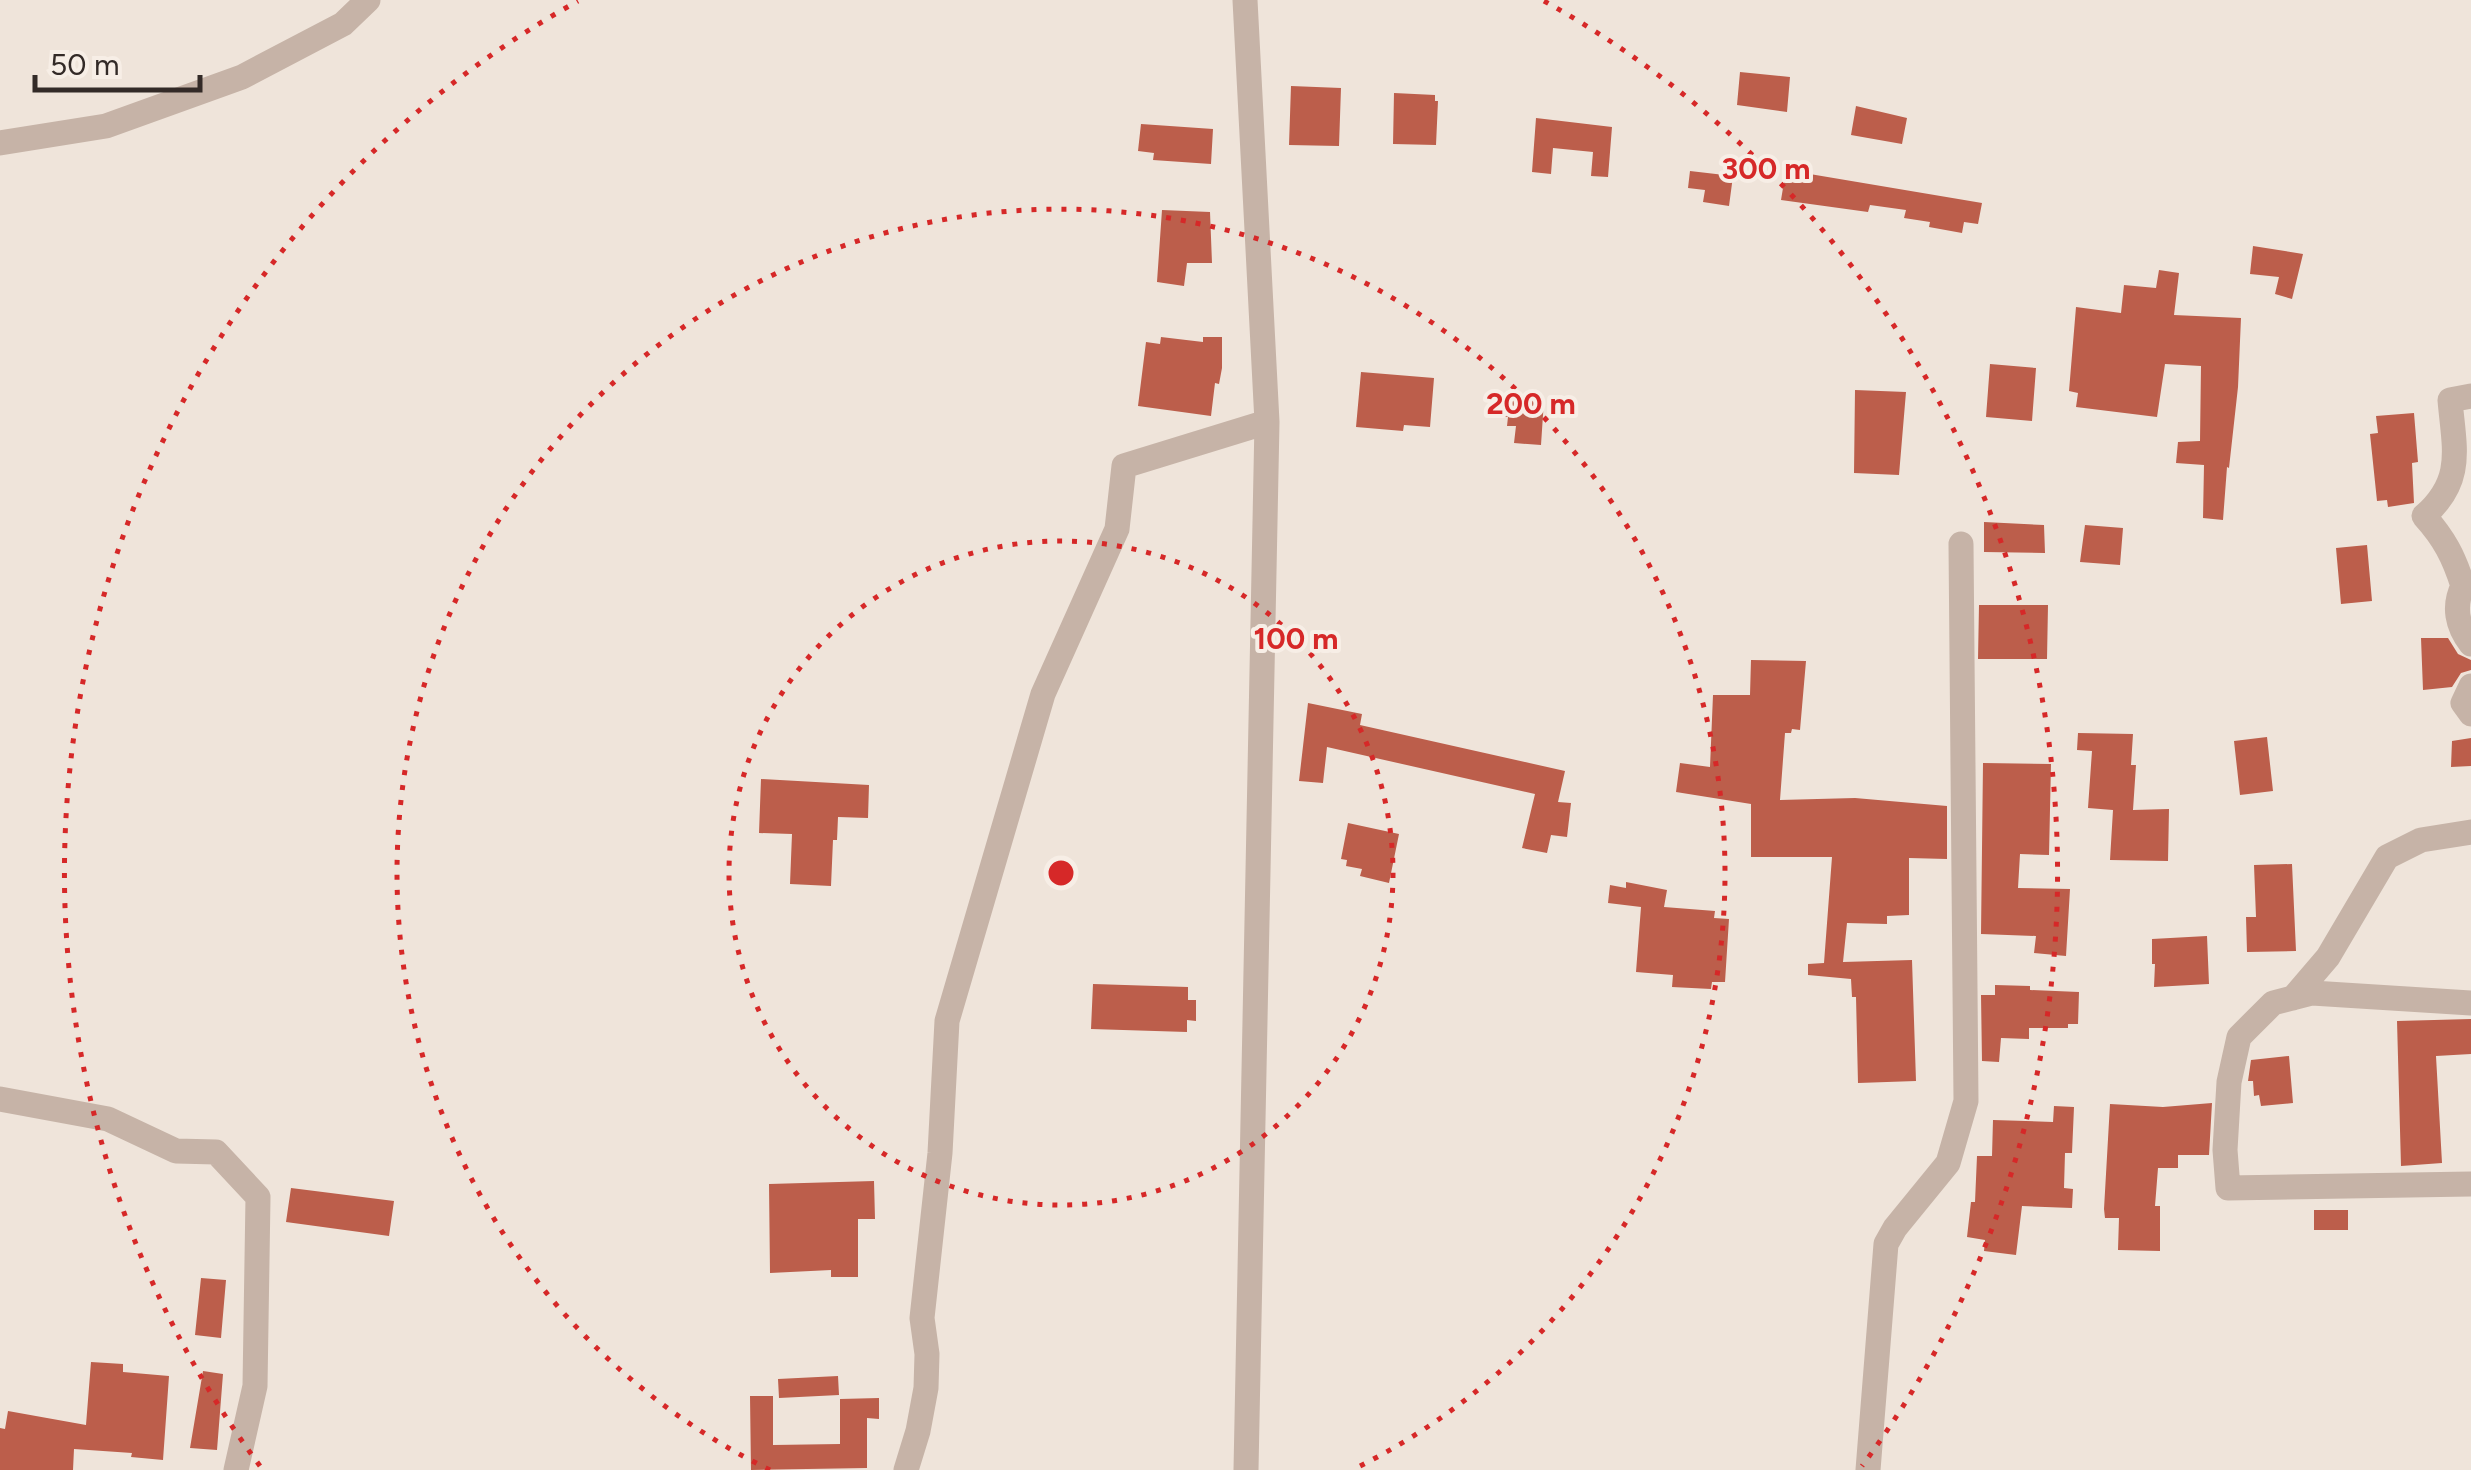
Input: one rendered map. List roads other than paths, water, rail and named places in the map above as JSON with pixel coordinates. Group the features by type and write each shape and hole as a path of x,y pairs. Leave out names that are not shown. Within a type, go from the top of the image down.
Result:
{"street":[{"path":"0,143 106,126 242,77 343,24 368,0"},
{"path":"1246,1470 1267,422 1247,2"},
{"path":"2471,396 2450,400 2456,468 2439,503 2424,516 2446,539 2457,567 2463,586 2455,602 2462,631 2471,644"},
{"path":"906,1470 926,1388 922,1318 940,1153 943,1038 1043,694 1117,528 1124,466 1267,422"},
{"path":"1868,1470 1886,1244 1948,1164 1966,1101 1960,544"},
{"path":"2471,686 2463,703 2471,714"},
{"path":"2292,998 2328,956 2387,857 2422,840 2471,832"},
{"path":"2471,1002 2312,993 2273,1003 2239,1036 2229,1082 2225,1150 2228,1188 2471,1184"},
{"path":"0,1099 108,1119 176,1150 216,1152 258,1197 254,1386 236,1470"}]}
